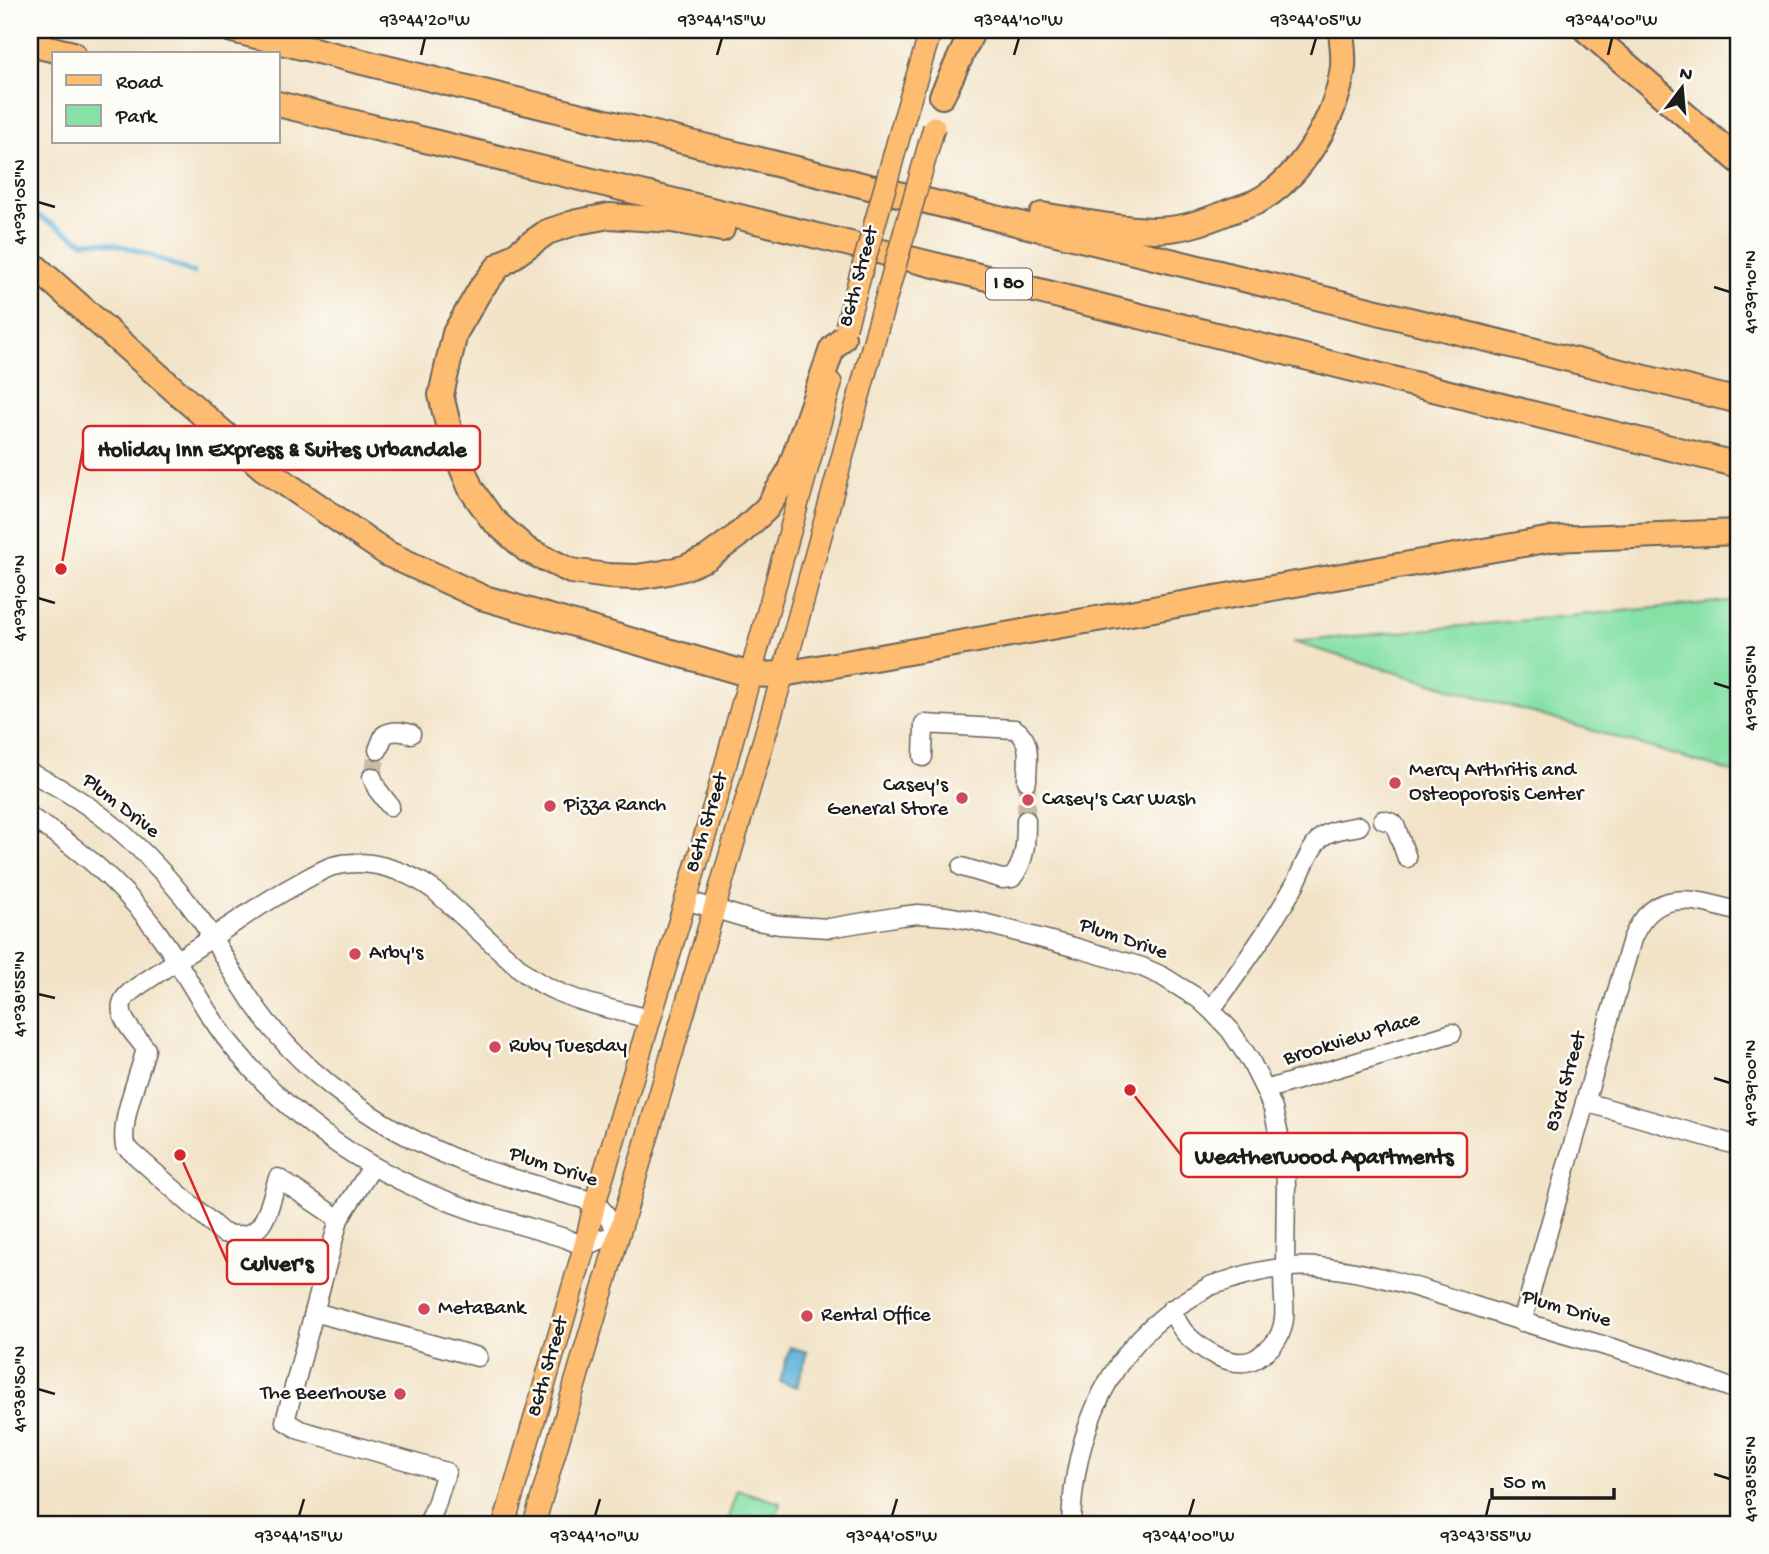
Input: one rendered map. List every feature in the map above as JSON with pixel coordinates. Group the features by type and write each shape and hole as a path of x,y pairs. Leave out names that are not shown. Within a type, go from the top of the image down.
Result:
{"highway":[{"path":"232,30 1739,401"},
{"path":"942,96 973,30"},
{"path":"879,189 1112,226 1154,230 1194,226 1257,201 1283,182 1304,160 1329,117 1338,91 1343,65 1341,30"},
{"path":"1586,30 1739,161"},
{"path":"30,44 64,52"},
{"name":"I 80","path":"280,104 1739,465"},
{"path":"845,333 832,349 789,472 767,508 737,536 707,558 663,573 636,577 571,571 527,550 492,519 471,489 453,446 441,395 455,332 486,282 498,267 547,232 577,222 609,216 672,220 885,262 964,273"},
{"path":"30,262 263,468 388,554 481,597 751,675 783,674 1552,539 1739,532"}],"main road":[{"name":"86th Street","path":"504,1524 595,1203 751,675 931,30"},
{"name":"86th Street","path":"534,1524 783,674 933,127 963,30"}],"street":[{"path":"923,757 924,724 1015,729 1028,744 1027,780"},
{"path":"378,750 383,735 398,731 411,734"},
{"name":"Plum Drive","path":"30,773 82,802 150,858 202,922 270,1026 299,1058 357,1107 393,1130 433,1150 473,1166 595,1203 620,1233"},
{"path":"372,777 390,806"},
{"path":"30,817 58,834 119,888 146,917 237,1053 269,1087 332,1141 372,1167 459,1206 585,1245 620,1233"},
{"path":"962,867 1013,878 1019,871 1026,843 1026,820"},
{"path":"1383,820 1395,825 1407,858"},
{"path":"1211,1010 1250,958 1319,839 1327,833 1359,826"},
{"path":"339,1219 278,1178 262,1226 238,1237 223,1233 125,1146 125,1123 146,1049 122,1017 125,998 137,986 270,899 318,872 332,866 349,864 389,868 419,880 539,984 580,1000 650,1019"},
{"name":"83rd Street","path":"1522,1322 1637,927 1646,915 1672,900 1702,901 1739,912"},
{"name":"Plum Drive","path":"685,901 752,920 779,925 829,928 877,919 918,915 947,916 1077,948 1142,967 1162,976 1199,999 1230,1030 1246,1054 1273,1109 1285,1161 1284,1269 1318,1267 1367,1275 1418,1288 1658,1362 1739,1391"},
{"name":"Brookview Place","path":"1265,1090 1452,1033"},
{"path":"1585,1102 1739,1146"},
{"path":"372,1167 339,1219 285,1421 300,1430 446,1472 428,1524"},
{"path":"1071,1524 1076,1469 1083,1441 1105,1387 1138,1339 1171,1309 1210,1286 1252,1273 1284,1269 1285,1320 1279,1337 1270,1349 1253,1360 1232,1361 1205,1350 1182,1330 1171,1309"},
{"path":"314,1312 478,1357"}],"green space":[{"path":"1739,600 1739,774 1293,642"},
{"path":"738,1490 780,1503 773,1524 727,1524"}],"water":[{"path":"790,1347 807,1352 797,1387 780,1382"}],"waterway":[{"path":"30,211 83,242 110,243 125,247 194,273"}],"tunnel":[{"path":"372,777 378,750"},
{"path":"1026,820 1027,781"}],"place":[{"name":"Holiday Inn Express & Suites Urbandale","path":"61,569"},
{"name":"Mercy Arthritis and Osteoporosis Center","path":"1395,783"},
{"name":"Casey's General Store","path":"962,798"},
{"name":"Casey's Car Wash","path":"1028,800"},
{"name":"Pizza Ranch","path":"550,806"},
{"name":"Arby's","path":"355,954"},
{"name":"Ruby Tuesday","path":"495,1047"},
{"name":"Weatherwood Apartments","path":"1130,1090"},
{"name":"Culver's","path":"180,1155"},
{"name":"MetaBank","path":"424,1309"},
{"name":"Rental Office","path":"807,1316"},
{"name":"The Beerhouse","path":"400,1394"}]}
